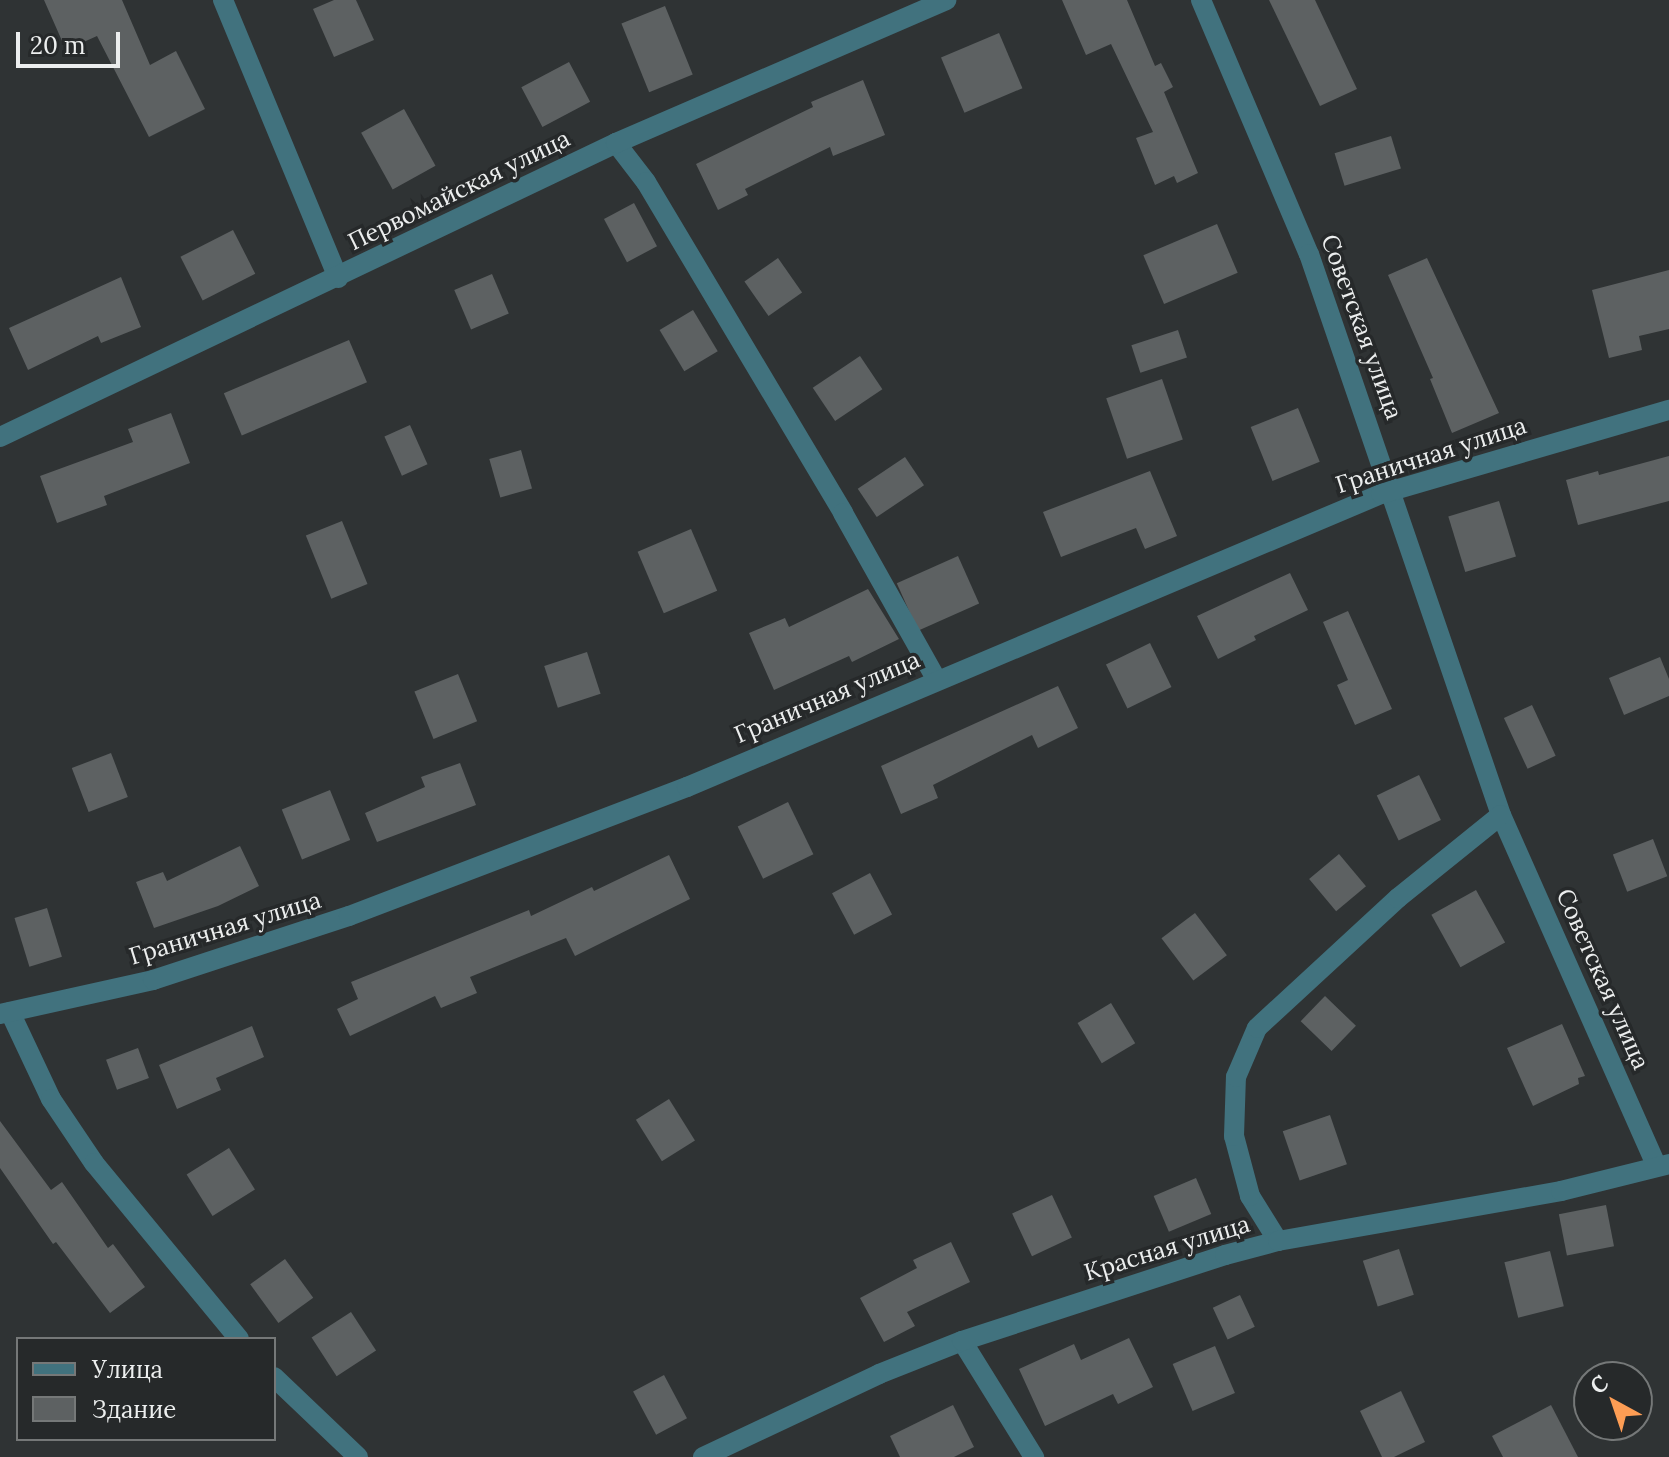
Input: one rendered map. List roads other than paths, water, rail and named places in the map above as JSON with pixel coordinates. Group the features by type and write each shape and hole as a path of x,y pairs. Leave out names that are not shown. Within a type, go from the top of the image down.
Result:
{"street":[{"path":"223,0 338,278"},
{"name":"Первомайская улица","path":"0,437 616,143 946,0"},
{"name":"Советская улица","path":"1201,0 1309,254 1501,815 1663,1164"},
{"path":"616,143 654,195 843,513 936,679"},
{"name":"Граничная улица","path":"5,1013 153,980 349,916 687,787 936,679 1392,490 1669,410"},
{"path":"1278,1241 1250,1196 1234,1136 1236,1077 1257,1028 1398,898 1501,815"},
{"path":"5,1013 51,1099 94,1163 237,1337"},
{"name":"Красная улица","path":"703,1457 879,1374 962,1341 1278,1241 1561,1191 1663,1164"},
{"path":"962,1341 1034,1457"},
{"path":"276,1379 358,1457"}]}
